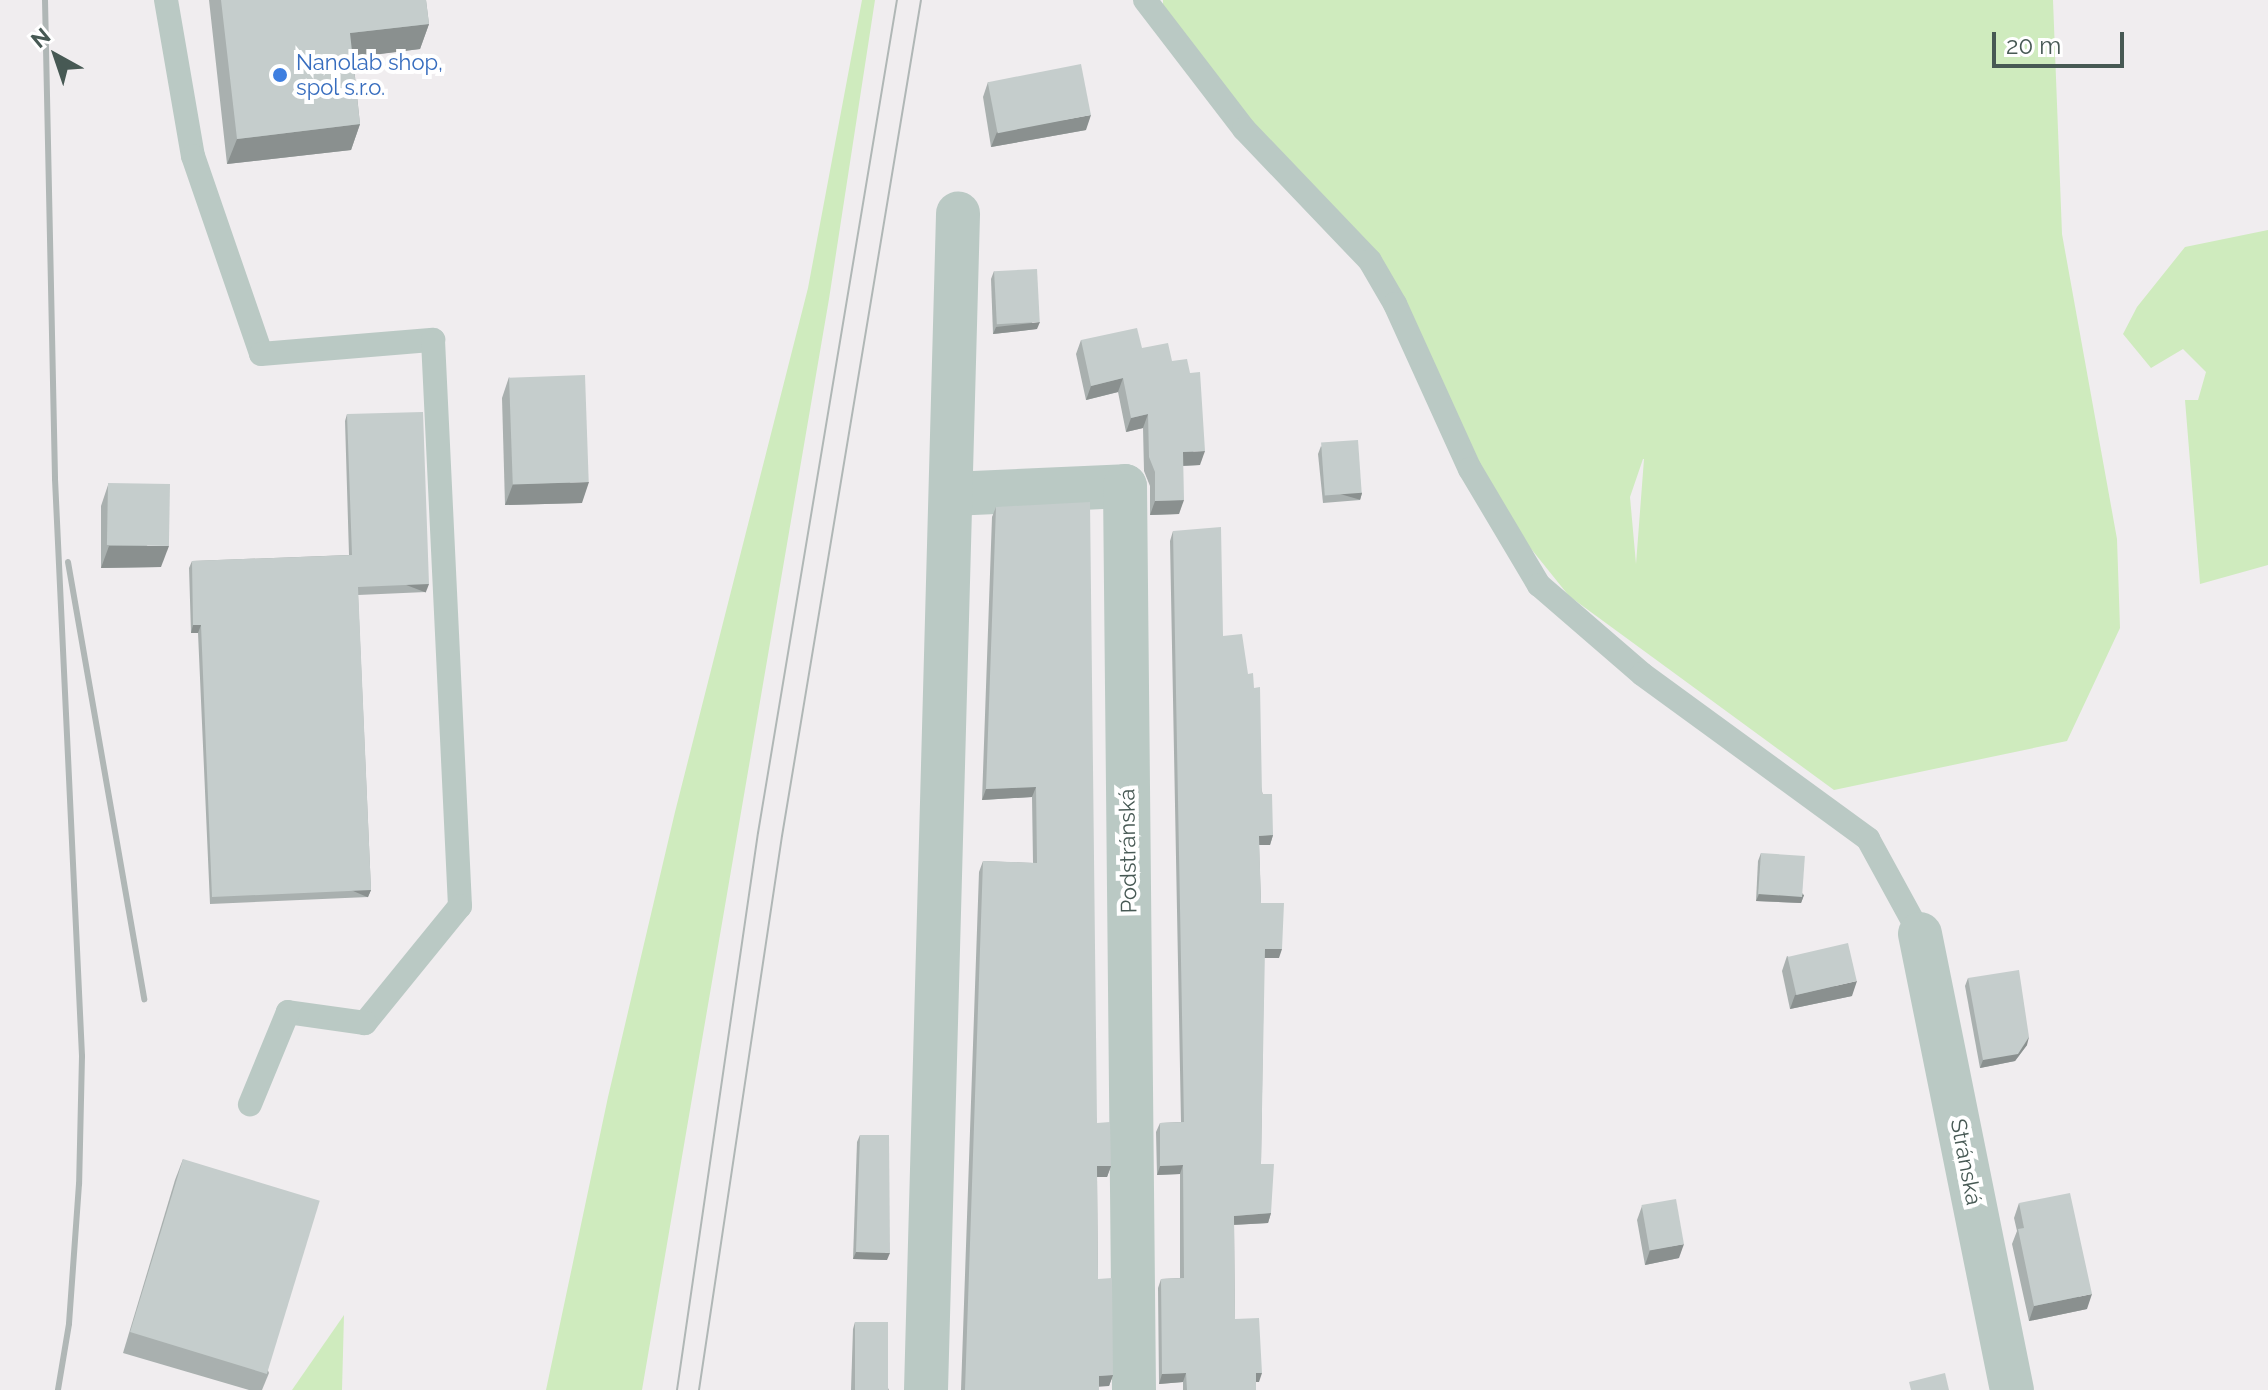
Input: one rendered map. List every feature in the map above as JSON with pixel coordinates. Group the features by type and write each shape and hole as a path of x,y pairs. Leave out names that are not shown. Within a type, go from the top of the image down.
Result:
{"street":[{"path":"926,1390 958,213"},
{"name":"Podstránská","path":"951,494 1125,486 1134,1390"},
{"name":"Stránská","path":"1920,934 2012,1390"}],"lane":[{"path":"166,0 193,156 261,354 433,340 460,906 365,1023 288,1012 250,1104"},
{"path":"1145,0 1244,129 1370,261 1395,304 1470,469 1539,585 1642,674 1868,839 1920,934"}],"green space":[{"path":"862,0 875,0 829,299 642,1390 546,1390 608,1097 675,812 808,288"},
{"path":"1163,0 2053,0 2062,234 2117,539 2120,628 2067,741 1834,790 1569,596 1492,500 1391,275 1270,148 1163,7","holes":["1644,459 1636,564 1630,497"]},
{"path":"2268,230 2268,565 2200,584 2185,400 2198,400 2206,372 2183,349 2151,368 2123,334 2137,307 2185,247"},
{"path":"344,1315 342,1390 292,1390"}],"building":[{"name":"Nanolab shop, spol s.r.o.","path":"221,0 426,0 429,24 350,33 360,124 237,139"},
{"path":"1081,64 1091,115 998,133 988,82"},
{"path":"1037,269 1040,322 997,324 994,271"},
{"path":"1137,328 1142,348 1168,343 1172,361 1187,359 1190,373 1200,372 1205,451 1183,452 1184,500 1155,501 1155,472 1149,457 1148,414 1131,418 1123,378 1091,386 1081,340"},
{"path":"585,375 589,482 513,485 509,378"},
{"path":"423,412 429,584 358,587 371,890 212,897 201,625 193,625 192,561 352,555 347,414"},
{"path":"1358,440 1362,493 1325,495 1321,443"},
{"path":"108,483 170,484 169,546 107,545"},
{"path":"1090,502 1097,1123 1110,1122 1111,1166 1097,1166 1098,1279 1112,1278 1113,1375 1099,1376 1099,1390 965,1390 983,861 1037,863 1036,787 986,789 996,507"},
{"path":"1221,527 1223,636 1242,634 1248,674 1253,673 1254,688 1260,687 1262,794 1272,794 1273,835 1259,836 1261,903 1284,903 1282,949 1265,949 1261,1164 1274,1164 1271,1213 1234,1216 1235,1319 1259,1318 1262,1373 1256,1373 1256,1390 1187,1390 1186,1373 1162,1374 1161,1279 1184,1278 1183,1165 1160,1166 1160,1123 1184,1122 1173,531"},
{"path":"1761,853 1805,856 1802,897 1758,894"},
{"path":"1848,943 1857,981 1796,995 1788,957"},
{"path":"2019,970 2029,1037 2018,1054 1983,1060 1968,978"},
{"path":"860,1135 889,1135 890,1253 856,1252"},
{"path":"183,1159 320,1201 267,1374 130,1332"},
{"path":"2070,1193 2092,1294 2034,1306 2018,1229 2024,1228 2019,1203"},
{"path":"1676,1199 1684,1244 1650,1250 1642,1205"},
{"path":"855,1322 888,1322 888,1390 855,1390"},
{"path":"1945,1373 1949,1390 1911,1390 1909,1382"}],"tram line":[{"path":"677,1390 758,833 897,0"},
{"path":"699,1390 782,836 921,0"}],"railway":[{"path":"45,0 55,479 82,1056 79,1184 69,1324 58,1390"},
{"path":"68,562 144,999"}],"place":[{"name":"Nanolab shop, spol s.r.o.","path":"280,75"}]}
